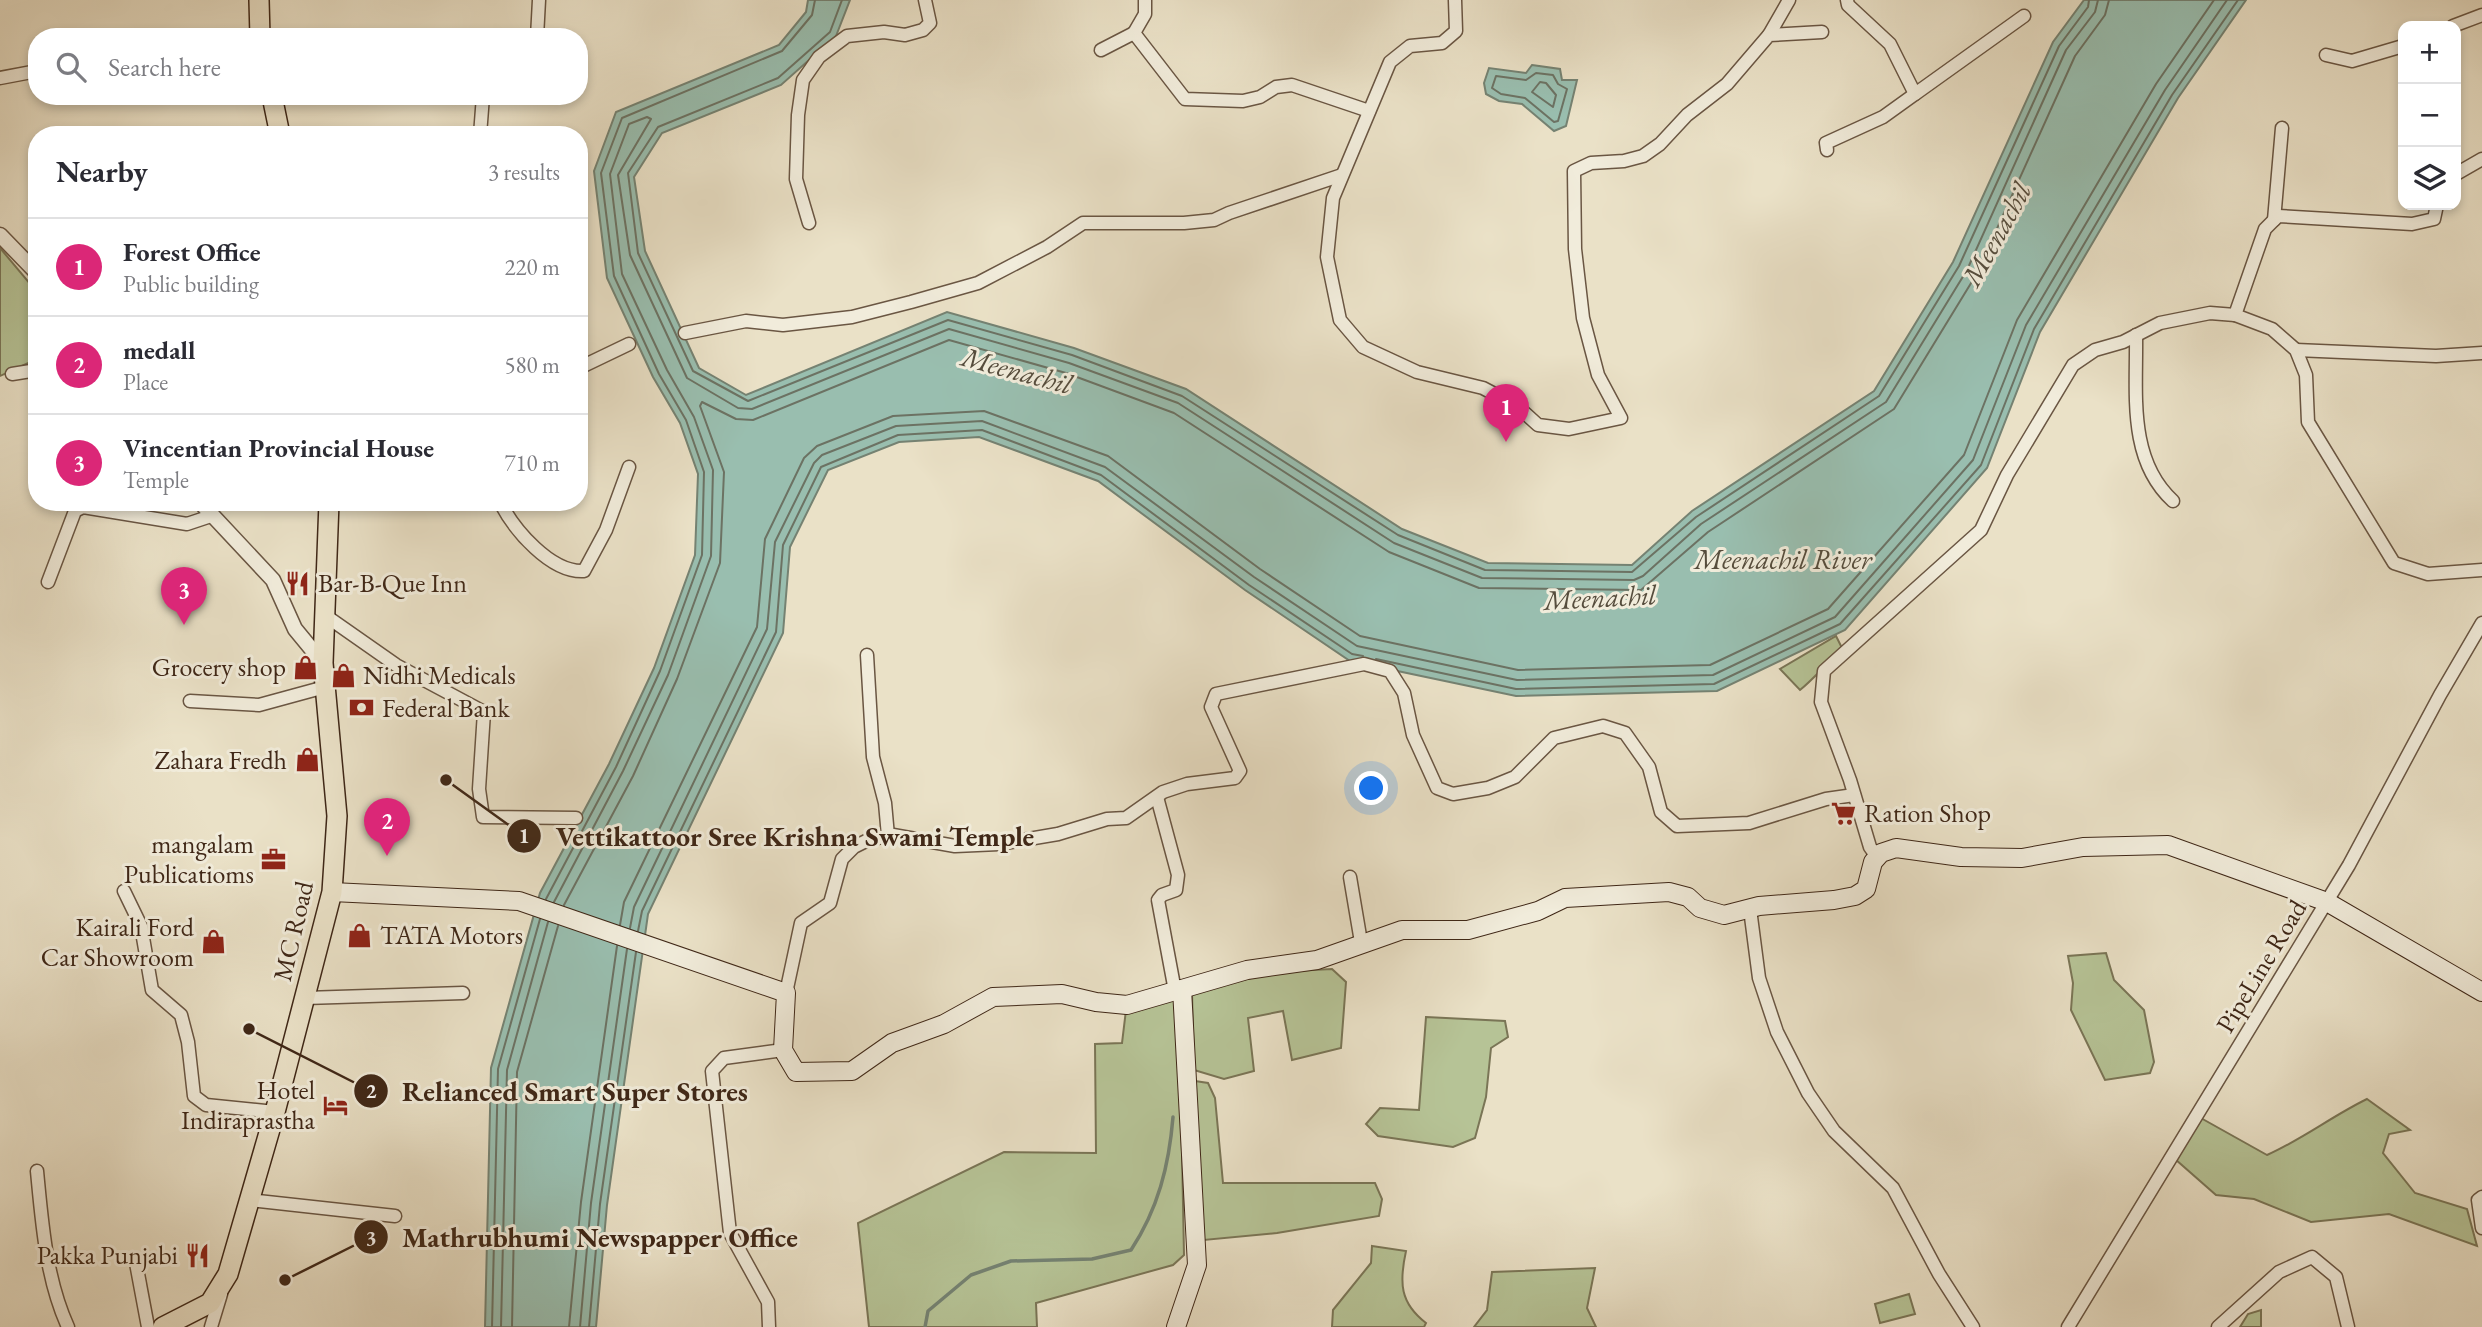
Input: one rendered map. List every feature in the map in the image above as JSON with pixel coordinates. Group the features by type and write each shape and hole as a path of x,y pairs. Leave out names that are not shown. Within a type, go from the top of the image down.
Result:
{"main road":[{"path":"259,0 260,28"},
{"path":"274,105 278,126"},
{"name":"MC Road","path":"163,1327 210,1303 228,1274 275,1112 332,891 337,816 323,663 329,511"},
{"path":"332,891 519,901 786,993 783,1050 796,1072 852,1071 892,1043 944,1024 993,997 1062,994 1096,1002 1127,1005 1247,970 1317,960 1361,942 1402,930 1468,930 1538,911 1565,898 1669,892 1688,897 1700,908 1724,915 1750,909 1855,896 1866,889 1873,862 1877,857 1896,848 1961,857 2022,858 2083,847 2168,845 2327,902 2482,992"},
{"path":"1175,1327 1197,1265 1179,990"}],"street":[{"path":"537,28 539,0"},
{"path":"809,223 796,172 798,115 803,80 819,57 847,36 884,32 905,35 923,30 930,23 925,0"},
{"path":"1101,50 1134,33 1145,14 1145,0"},
{"path":"1455,0 1455,31 1442,43 1410,46 1391,62 1333,198 1328,257 1339,320 1363,347 1417,372 1483,388 1517,406 1538,425 1569,429 1621,418 1598,375 1583,318 1575,249 1574,172 1591,163 1624,161 1643,156 1661,144 1687,115 1727,84 1769,35 1789,0"},
{"path":"1847,0 1848,5 1890,44 1915,94"},
{"path":"2461,23 2482,15"},
{"path":"1827,150 1826,144 1833,138 1882,117 2024,16"},
{"path":"1769,35 1822,32"},
{"path":"1134,33 1185,99 1243,102 1260,97 1276,87 1292,85 1369,111"},
{"path":"2326,55 2352,61 2398,47"},
{"path":"0,78 28,73"},
{"path":"481,126 482,105"},
{"path":"2274,220 2282,128"},
{"path":"2461,171 2482,159"},
{"path":"685,333 746,321 783,325 852,317 978,283 1046,247 1083,223 1149,225 1214,220 1342,175"},
{"path":"2235,316 2265,229 2278,216 2412,224 2434,219 2436,210"},
{"path":"0,235 28,264"},
{"path":"1877,857 1870,847 1821,702 1824,671 1981,530 2019,452 2073,365 2095,350 2160,324 2210,313 2235,316 2272,329 2296,350 2306,375 2308,422 2394,563 2428,573 2482,570"},
{"path":"2136,335 2137,414 2141,452 2160,489 2173,500"},
{"path":"588,364 629,344"},
{"path":"2296,350 2436,356 2482,353"},
{"path":"12,374 28,371"},
{"path":"504,511 552,564 571,572 584,571 606,530 629,467"},
{"path":"48,582 75,511"},
{"path":"107,511 187,524 211,516"},
{"path":"207,511 273,580 295,629 323,663"},
{"path":"326,616 396,665 484,712 479,789 483,817 576,818"},
{"name":"PipeLine Road","path":"2068,1327 2327,902 2482,623"},
{"path":"867,655 873,757 885,803 888,836"},
{"path":"786,993 801,923 830,902 842,859 854,847 888,836 955,846 999,844 1058,834 1108,818 1126,818 1157,797 1187,784 1235,778 1240,771 1211,707 1216,694 1364,664 1390,671 1404,693 1413,735 1437,788 1453,794 1488,788 1515,777 1554,738 1603,726 1625,733 1649,767 1661,812 1677,826 1749,823 1826,799 1854,795"},
{"path":"190,701 260,705 325,687"},
{"path":"1157,797 1178,874 1176,890 1162,895 1158,900 1179,990"},
{"path":"1350,877 1361,942"},
{"path":"124,891 141,926 152,990 181,1015 188,1042 194,1096 206,1105 275,1112"},
{"path":"1750,909 1759,978 1777,1032 1808,1093 1834,1130 1894,1188 1939,1274 1973,1327"},
{"path":"305,998 463,993"},
{"path":"769,1327 768,1302 730,1233 712,1071 724,1058 783,1050"},
{"path":"37,1171 41,1228 61,1313 68,1327"},
{"path":"2482,1197 2478,1200 2477,1211 2482,1228"},
{"path":"250,1200 395,1216"},
{"path":"2218,1327 2279,1272 2312,1257 2336,1277 2348,1327"},
{"path":"136,1263 148,1327"},
{"path":"211,1327 228,1274"}],"shaded area":[{"path":"0,248 28,281 28,363 0,376"},
{"path":"1836,636 1843,650 1800,690 1780,669"},
{"path":"2106,953 2114,980 2144,1010 2154,1062 2150,1073 2105,1080 2071,1010 2073,983 2068,956"},
{"path":"1332,969 1346,982 1341,1048 1292,1060 1283,1011 1248,1018 1254,1071 1224,1079 1194,1070 1192,993 1274,972"},
{"path":"1179,999 1184,1255 1173,1265 1036,1303 1037,1327 869,1327 858,1223 1004,1152 1096,1153 1095,1044 1122,1043 1126,1010"},
{"path":"1426,1017 1505,1021 1508,1037 1491,1048 1486,1097 1475,1138 1453,1147 1378,1136 1366,1124 1380,1108 1419,1110"},
{"path":"1195,1081 1208,1083 1215,1098 1223,1183 1375,1183 1382,1199 1379,1216 1277,1233 1204,1240"},
{"path":"2367,1099 2410,1130 2389,1134 2383,1153 2415,1193 2467,1209 2477,1246 2389,1214 2311,1222 2254,1199 2216,1195 2175,1159 2199,1117 2267,1155"},
{"path":"1372,1246 1406,1251 1402,1283 1404,1292 1411,1308 1426,1323 1424,1327 1332,1327 1333,1310 1371,1263"},
{"path":"1595,1268 1587,1308 1596,1327 1474,1327 1487,1310 1492,1272"},
{"path":"1909,1294 1915,1314 1880,1323 1875,1304"},
{"path":"2261,1310 2261,1327 2240,1327 2248,1314"}],"water":[{"name":"Meenachil River","path":"808,0 850,0 836,36 781,85 662,133 634,177 645,251 699,368 746,395 947,312 1074,348 1186,389 1402,529 1488,563 1632,565 1692,511 1874,391 1953,262 2053,42 2084,0 2246,0 2178,98 2040,332 1987,468 1845,630 1717,691 1516,696 1350,661 1245,590 1098,481 979,437 899,442 828,470 790,547 783,633 648,914 607,1205 596,1327 485,1327 491,1068 540,893 609,764 654,668 695,555 698,474 680,423 653,377 607,278 594,171 616,112 779,45 806,12"},
{"path":"1532,65 1560,69 1562,80 1577,80 1566,126 1554,131 1522,104 1499,101 1486,94 1484,83 1489,68 1526,73"}],"waterway":[{"path":"925,1327 928,1311 971,1275 1011,1261 1092,1259 1131,1250 1161,1187 1169,1153 1173,1117"}],"place":[{"name":"Forest Office","path":"1506,442"},
{"name":"Bar-B-Que Inn","path":"298,583"},
{"name":"Vincentian Provincial House","path":"184,625"},
{"name":"Grocery shop","path":"306,667"},
{"name":"Nidhi Medicals","path":"343,675"},
{"name":"Federal Bank","path":"362,708"},
{"name":"Zahara Fredh","path":"307,760"},
{"name":"Vettikattoor Sree Krishna Swami Temple","path":"446,780"},
{"name":"Ration Shop","path":"1844,813"},
{"name":"medall","path":"387,856"},
{"name":"mangalam Publicatioms","path":"274,859"},
{"name":"TATA Motors","path":"360,935"},
{"name":"Kairali Ford Car Showroom","path":"214,942"},
{"name":"Relianced Smart Super Stores","path":"249,1029"},
{"name":"Hotel Indiraprastha","path":"335,1105"},
{"name":"Pakka Punjabi","path":"198,1255"},
{"name":"Mathrubhumi Newspapper Office","path":"285,1280"}],"water label":[{"name":"Meenachil","path":"1996,234"},
{"name":"Meenachil","path":"1017,370"},
{"name":"Meenachil","path":"1600,597"}]}
